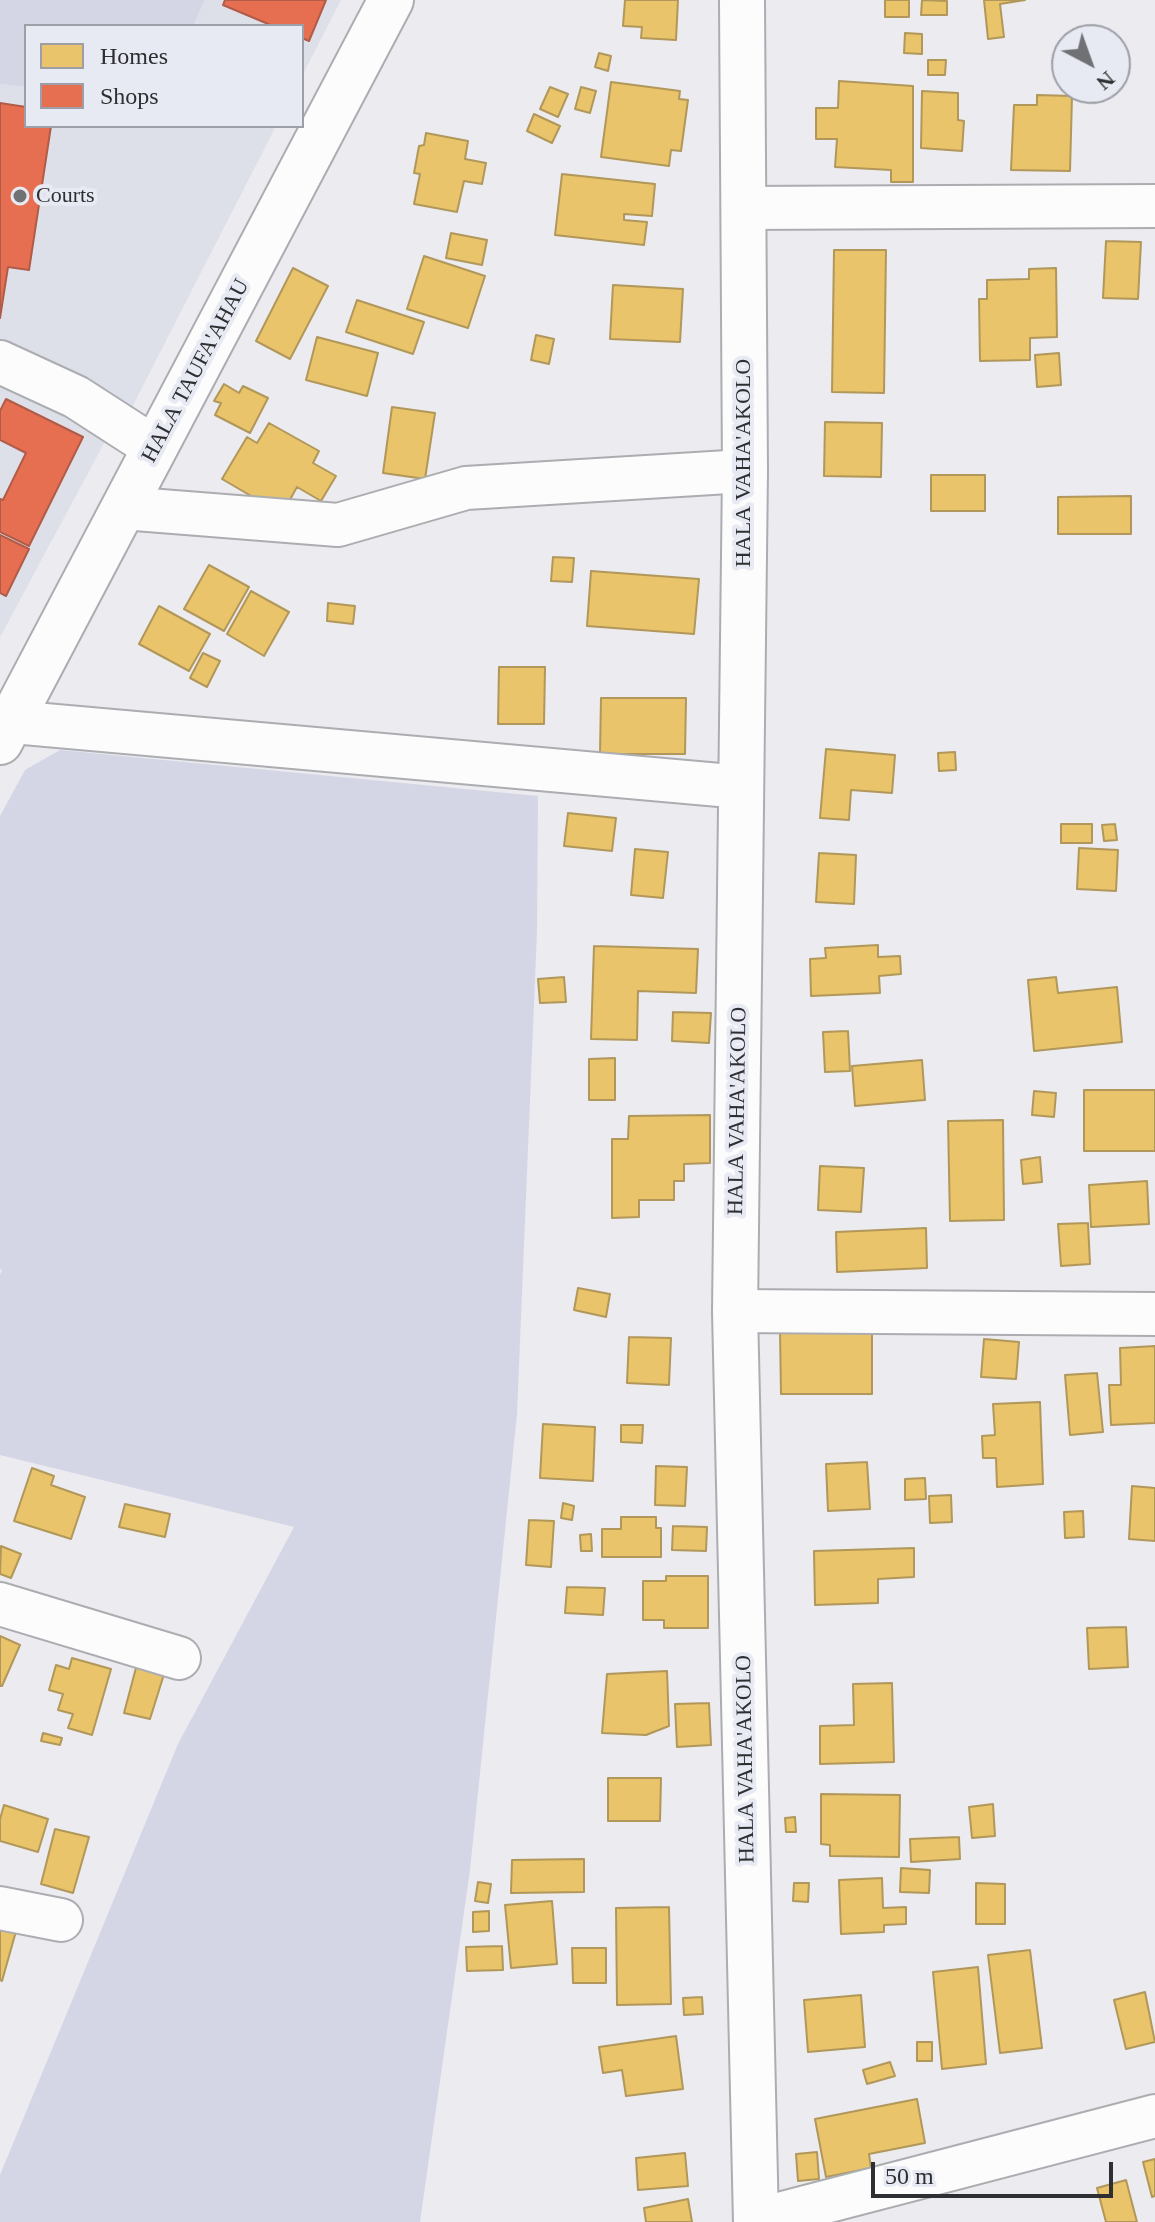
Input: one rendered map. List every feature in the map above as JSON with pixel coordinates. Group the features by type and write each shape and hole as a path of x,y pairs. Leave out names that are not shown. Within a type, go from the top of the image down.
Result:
{"main road":[{"name":"HALA TAUFA'AHAU","path":"3,728 155,448 391,0"},
{"name":"HALA VAHA'AKOLO","path":"742,0 745,471 735,1311 756,2221"}],"street":[{"path":"743,208 1155,206"},
{"path":"0,362 76,397 155,448"},
{"path":"123,508 338,525 466,488 745,471"},
{"path":"3,728 742,787"},
{"path":"735,1311 1155,1314"},
{"path":"0,1604 179,1658"},
{"path":"0,1908 61,1920"},
{"path":"756,2221 1155,2116"}],"shaded area":[{"path":"0,0 205,0 194,24 24,24 24,87 0,84"},
{"path":"205,0 341,0 304,72 304,24 194,24"},
{"path":"0,84 24,87 24,128 275,128 131,409 0,365"},
{"path":"0,386 24,393 109,434 0,637"},
{"path":"60,750 538,796 537,931 517,1414 470,1870 420,2222 0,2222 0,2175 178,1744 294,1527 0,1455 0,816 25,770"}],"building: Homes":[{"path":"625,0 678,0 676,40 641,38 642,27 623,26"},
{"path":"885,0 909,0 909,17 885,17"},
{"path":"922,0 947,1 947,15 921,15"},
{"path":"984,0 1025,0 1000,4 1004,37 988,39"},
{"path":"905,33 922,34 922,54 904,53"},
{"path":"599,53 611,56 608,71 595,67"},
{"path":"928,60 946,60 945,75 928,75"},
{"path":"839,81 913,86 913,182 891,182 891,170 835,167 837,139 816,139 816,108 838,108"},
{"path":"611,82 680,91 679,99 688,100 681,151 671,150 669,166 601,157"},
{"path":"550,87 568,94 558,117 540,109"},
{"path":"581,87 596,91 590,113 575,109"},
{"path":"922,91 958,93 958,120 964,121 962,151 921,148"},
{"path":"1037,95 1051,95 1051,104 1072,104 1070,171 1011,170 1014,105 1037,105"},
{"path":"534,114 560,126 552,143 527,131"},
{"path":"426,133 468,141 465,159 486,163 482,184 464,181 457,212 414,204 420,174 414,173 419,146 424,145"},
{"path":"562,174 655,184 652,216 624,214 624,220 647,222 644,245 555,235"},
{"path":"451,233 487,240 482,265 446,258"},
{"path":"1106,241 1141,242 1138,299 1103,298"},
{"path":"834,250 886,250 884,393 832,392"},
{"path":"424,256 485,276 468,328 407,309"},
{"path":"293,268 328,286 290,359 256,341"},
{"path":"1056,268 1057,337 1030,338 1030,360 980,361 979,299 987,299 987,280 1029,279 1029,269"},
{"path":"613,285 683,289 680,342 610,339"},
{"path":"357,300 424,322 413,354 346,332"},
{"path":"536,335 554,339 549,364 531,360"},
{"path":"317,337 378,353 367,396 306,380"},
{"path":"1059,353 1061,385 1037,387 1035,355"},
{"path":"224,384 239,393 243,386 268,398 250,433 215,415 221,403 214,401"},
{"path":"392,407 435,413 425,479 383,473"},
{"path":"825,422 882,423 881,477 824,476"},
{"path":"269,423 319,451 313,463 336,476 321,501 297,487 282,514 222,479 247,437 257,443"},
{"path":"931,475 985,475 985,511 931,511"},
{"path":"1131,496 1131,534 1058,534 1058,497"},
{"path":"553,557 574,558 572,582 551,581"},
{"path":"209,565 249,587 224,631 184,609"},
{"path":"591,571 699,579 694,634 587,626"},
{"path":"251,591 289,612 264,656 227,634"},
{"path":"328,603 355,606 353,624 327,621"},
{"path":"159,606 210,634 189,671 139,644"},
{"path":"203,653 220,661 207,687 190,678"},
{"path":"499,667 545,667 544,724 498,724"},
{"path":"601,698 686,698 685,754 600,754"},
{"path":"826,749 895,755 892,793 851,790 849,820 820,818"},
{"path":"955,752 956,770 939,771 938,753"},
{"path":"568,813 616,818 612,851 564,846"},
{"path":"1061,824 1092,824 1092,843 1061,843"},
{"path":"1115,824 1117,840 1104,841 1102,825"},
{"path":"1079,848 1118,850 1116,891 1077,889"},
{"path":"635,849 668,852 663,898 631,895"},
{"path":"819,853 856,855 854,904 816,902"},
{"path":"878,945 878,957 900,956 901,974 879,976 880,993 811,996 810,959 826,958 825,948"},
{"path":"594,946 698,949 696,993 638,991 637,1040 591,1039"},
{"path":"564,977 566,1002 540,1003 538,979"},
{"path":"1056,977 1058,993 1117,987 1122,1042 1034,1051 1028,980"},
{"path":"673,1012 711,1013 709,1043 672,1041"},
{"path":"848,1031 850,1071 825,1072 823,1032"},
{"path":"615,1058 615,1100 589,1100 589,1059"},
{"path":"922,1060 925,1100 855,1106 852,1066"},
{"path":"1084,1090 1155,1090 1155,1151 1084,1151"},
{"path":"1034,1091 1056,1093 1054,1117 1032,1115"},
{"path":"710,1115 710,1163 684,1164 684,1181 674,1181 674,1200 639,1200 639,1217 612,1218 612,1139 628,1139 629,1116"},
{"path":"1003,1120 1004,1220 950,1221 948,1121"},
{"path":"1040,1157 1042,1182 1023,1184 1021,1160"},
{"path":"820,1166 864,1168 861,1212 818,1210"},
{"path":"1147,1181 1149,1224 1091,1227 1089,1185"},
{"path":"1088,1223 1090,1264 1061,1266 1058,1224"},
{"path":"926,1228 927,1268 837,1272 836,1232"},
{"path":"578,1288 610,1294 606,1317 574,1310"},
{"path":"780,1331 872,1331 872,1394 781,1394"},
{"path":"629,1337 671,1338 669,1385 627,1383"},
{"path":"984,1339 1019,1342 1016,1379 981,1377"},
{"path":"1155,1346 1155,1423 1111,1425 1109,1385 1121,1385 1120,1348"},
{"path":"1097,1373 1103,1432 1070,1435 1065,1375"},
{"path":"1040,1402 1043,1484 997,1487 996,1458 983,1458 982,1436 995,1435 993,1404"},
{"path":"543,1424 595,1427 593,1481 540,1478"},
{"path":"621,1425 643,1425 642,1443 621,1442"},
{"path":"867,1462 870,1509 828,1511 826,1464"},
{"path":"656,1466 687,1467 685,1506 655,1505"},
{"path":"32,1468 54,1476 51,1485 85,1497 71,1539 14,1521"},
{"path":"925,1478 926,1499 905,1500 905,1479"},
{"path":"1132,1486 1155,1488 1155,1541 1129,1539"},
{"path":"951,1495 952,1522 930,1523 929,1496"},
{"path":"563,1503 574,1506 572,1520 561,1518"},
{"path":"125,1504 170,1514 165,1537 119,1527"},
{"path":"1083,1511 1084,1537 1065,1538 1064,1512"},
{"path":"621,1517 656,1517 656,1528 661,1528 661,1557 602,1557 602,1529 621,1529"},
{"path":"529,1520 554,1521 551,1567 526,1565"},
{"path":"673,1526 707,1527 706,1551 672,1550"},
{"path":"591,1534 592,1551 581,1551 580,1535"},
{"path":"1,1546 21,1554 11,1578 0,1574"},
{"path":"914,1548 914,1577 878,1579 878,1603 815,1605 814,1551"},
{"path":"666,1576 708,1576 708,1628 664,1628 664,1620 643,1620 643,1581 666,1581"},
{"path":"567,1587 605,1588 603,1615 565,1613"},
{"path":"1126,1627 1128,1667 1089,1669 1087,1628"},
{"path":"0,1636 20,1645 2,1686 0,1686"},
{"path":"72,1658 111,1669 92,1735 68,1728 73,1714 58,1710 63,1694 49,1690 56,1665 69,1669"},
{"path":"137,1664 165,1671 150,1719 124,1713"},
{"path":"667,1671 669,1726 646,1735 602,1733 607,1674"},
{"path":"892,1683 894,1762 820,1764 820,1726 854,1725 853,1684"},
{"path":"709,1703 711,1745 677,1747 675,1704"},
{"path":"43,1733 62,1738 60,1745 41,1741"},
{"path":"608,1778 661,1778 660,1821 608,1821"},
{"path":"821,1794 900,1795 899,1857 830,1856 830,1845 821,1844"},
{"path":"993,1804 995,1836 972,1838 969,1807"},
{"path":"4,1805 48,1819 38,1852 0,1841 0,1819"},
{"path":"795,1817 796,1832 786,1832 785,1818"},
{"path":"55,1829 89,1837 73,1893 41,1884"},
{"path":"959,1837 960,1859 911,1862 910,1839"},
{"path":"584,1859 584,1892 511,1893 512,1860"},
{"path":"901,1868 930,1870 929,1893 900,1892"},
{"path":"882,1878 883,1908 906,1907 906,1924 884,1925 884,1932 841,1934 839,1880"},
{"path":"478,1882 491,1884 488,1903 475,1901"},
{"path":"794,1883 809,1883 808,1902 793,1901"},
{"path":"976,1883 1005,1884 1005,1924 976,1924"},
{"path":"552,1901 557,1964 511,1968 505,1905"},
{"path":"669,1907 671,2004 617,2005 616,1908"},
{"path":"0,1911 20,1917 2,1981 0,1980"},
{"path":"489,1911 489,1931 473,1932 473,1912"},
{"path":"502,1946 503,1970 467,1971 466,1947"},
{"path":"572,1948 606,1948 606,1983 573,1983"},
{"path":"1030,1950 1042,2048 1000,2053 988,1955"},
{"path":"978,1967 986,2064 942,2069 933,1972"},
{"path":"1145,1992 1155,2042 1126,2049 1114,2000"},
{"path":"861,1995 865,2047 808,2052 804,2000"},
{"path":"702,1997 703,2014 684,2015 683,1998"},
{"path":"676,2036 683,2089 626,2096 622,2070 603,2073 599,2047"},
{"path":"917,2042 932,2042 932,2061 917,2061"},
{"path":"890,2062 895,2076 867,2084 863,2070"},
{"path":"917,2099 925,2143 869,2154 871,2168 826,2177 815,2119"},
{"path":"817,2152 819,2179 798,2181 796,2154"},
{"path":"685,2153 688,2186 638,2190 636,2158"},
{"path":"1155,2159 1155,2196 1152,2197 1143,2162"},
{"path":"1126,2180 1137,2222 1106,2222 1097,2188"},
{"path":"688,2199 692,2222 646,2222 644,2208"}],"building: Shops":[{"path":"225,0 326,0 309,41 304,39 304,24 268,24 223,5"},
{"name":"Courts","path":"0,103 24,107 24,128 51,128 29,270 8,267 0,318"},
{"path":"6,399 83,437 29,546 0,532 0,499 3,500 26,453 0,440 0,411"},
{"path":"0,535 29,549 6,596 0,593"}],"place":[{"name":"Courts","path":"20,196"}]}
